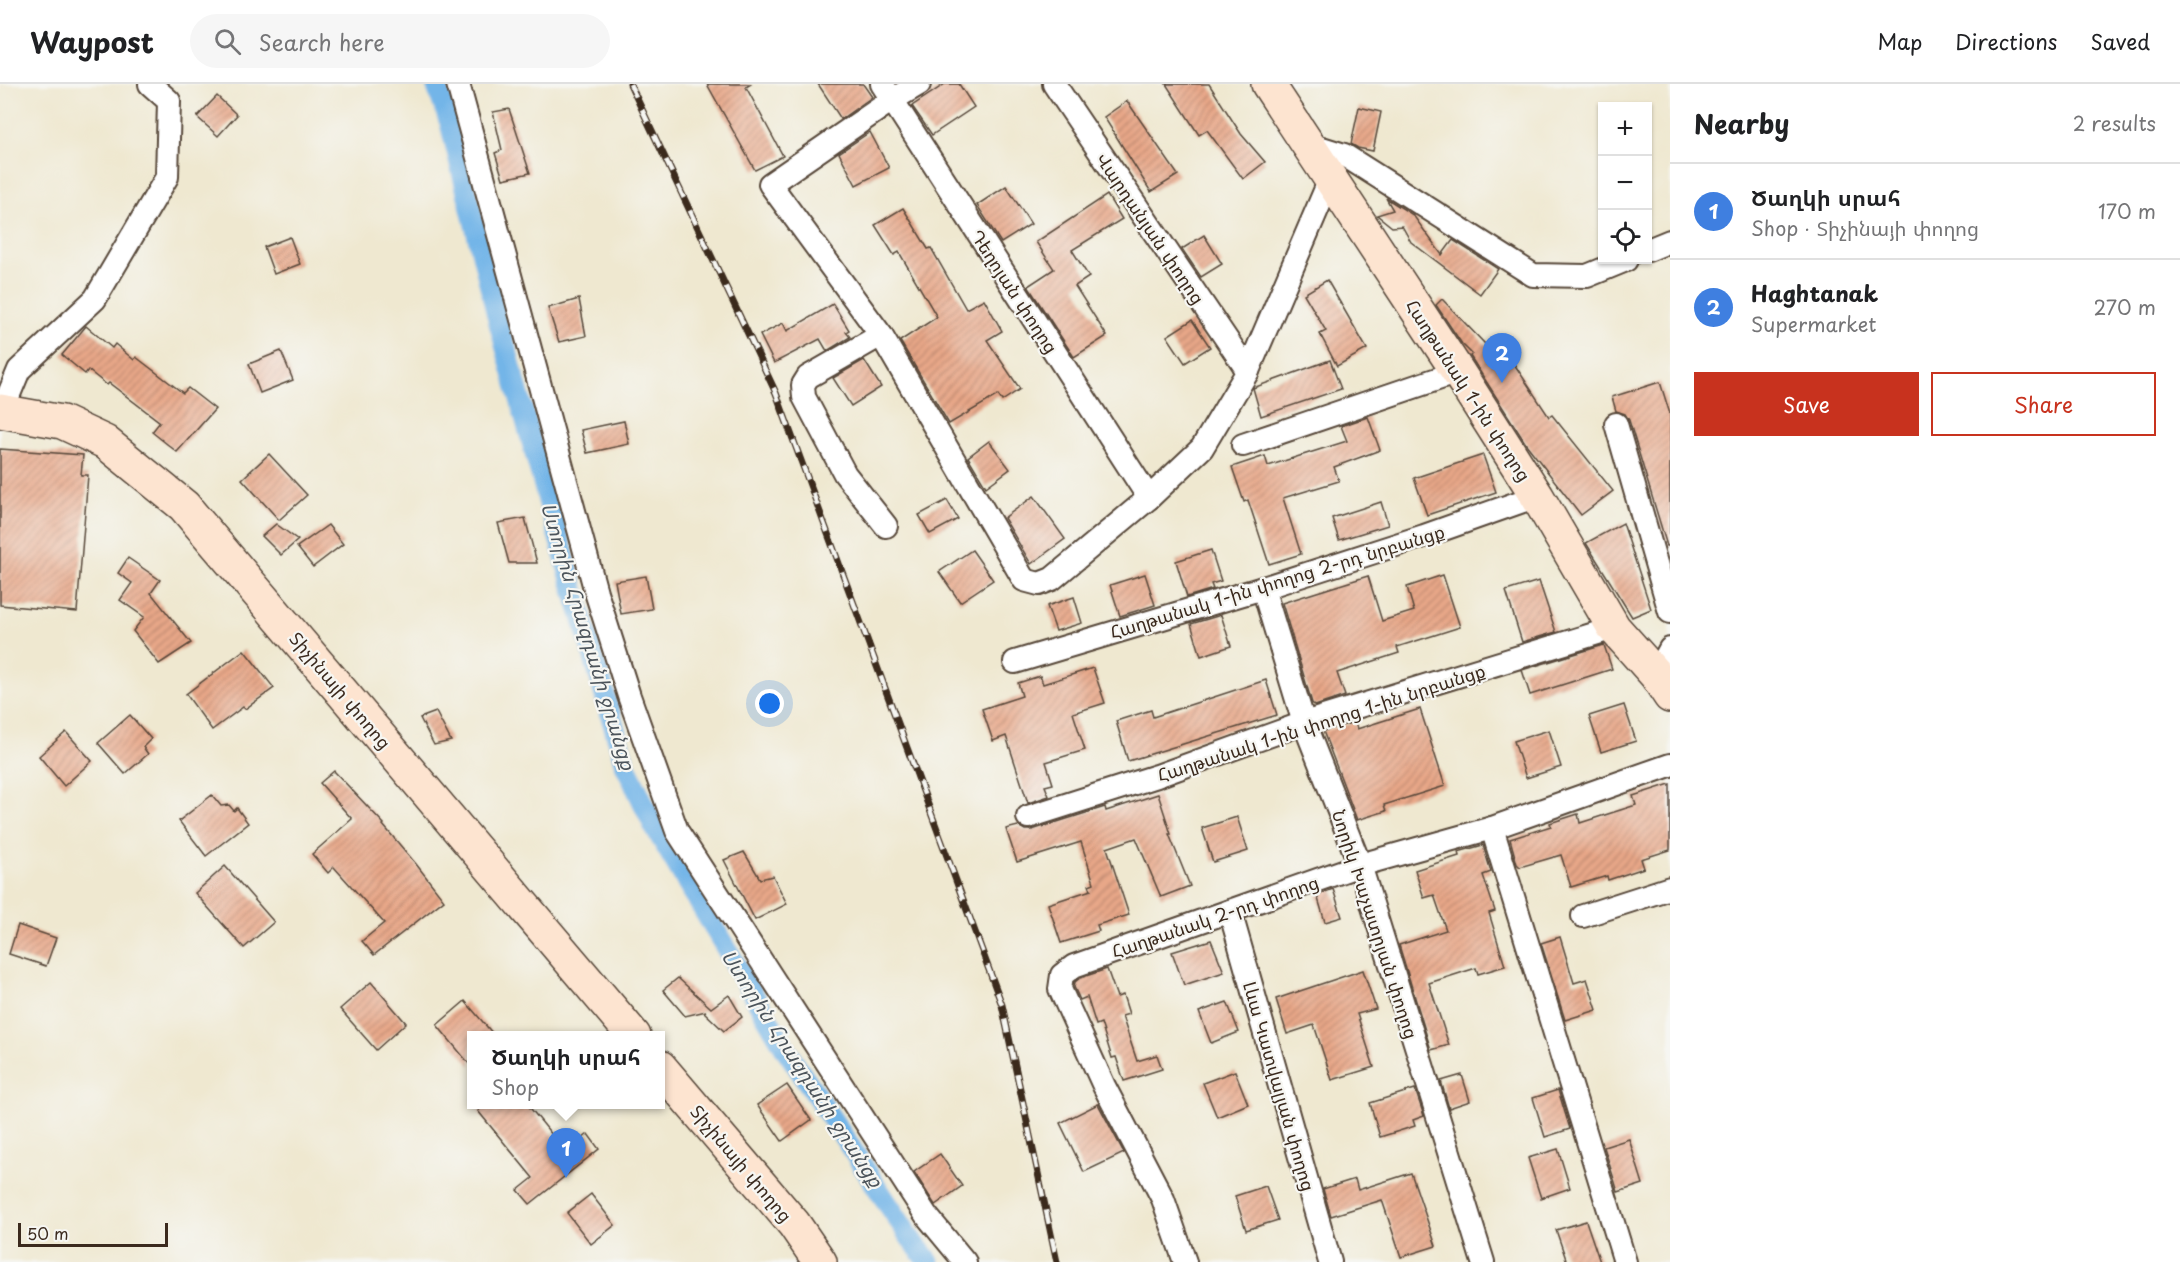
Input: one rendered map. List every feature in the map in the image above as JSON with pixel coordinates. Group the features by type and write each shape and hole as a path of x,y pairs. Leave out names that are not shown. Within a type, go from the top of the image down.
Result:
{"street":[{"path":"1,411 19,370 95,299 167,177 169,101 150,84"},
{"path":"458,84 596,592 636,718 677,831 926,1215 965,1262"},
{"path":"919,84 887,92 770,184 881,335 1024,580 1039,584 1052,579 1149,498 1202,448 1248,371 1331,177"},
{"name":"Վարդանյան փողոց","path":"1054,84 1248,371"},
{"name":"Հաղթանակ 1-ին փողոց","path":"1268,84 1331,177 1537,496 1614,628 1665,673"},
{"name":"Դեղոյան փողոց","path":"887,92 1149,498"},
{"path":"1309,144 1344,155 1533,276 1587,276 1616,264"},
{"path":"1652,248 1670,241"},
{"path":"881,335 808,377 803,385 804,397 845,474 886,526"},
{"path":"1243,445 1458,372"},
{"name":"Տիչինայի փողոց","path":"1,411 62,422 105,442 184,506 631,1031"},
{"path":"1616,424 1670,612"},
{"name":"Հաղթանակ 1-ին փողոց 2-րդ նրբանցք","path":"1015,662 1263,588 1424,536 1537,496"},
{"name":"Նորիկ Խաչատրյան փողոց","path":"1263,588 1304,723 1360,865 1483,1262"},
{"name":"Հաղթանակ 1-ին փողոց 1-ին նրբանցք","path":"1028,817 1157,777 1304,723 1614,628"},
{"name":"Հաղթանակ 2-րդ փողոց","path":"1185,1262 1163,1199 1104,1086 1060,989 1062,975 1074,966 1360,865 1492,828 1670,765"},
{"path":"1492,828 1625,1262"},
{"path":"1582,916 1670,888"},
{"name":"Լևա Կատվալյան փողոց","path":"1230,910 1330,1262"},
{"name":"Տիչինայի փողոց","path":"665,1073 794,1224 820,1262"}],"building":[{"path":"707,84 751,84 746,87 783,156 755,170"},
{"path":"818,84 863,84 872,97 841,119"},
{"path":"945,84 959,84 974,107 932,135 912,106"},
{"path":"1166,84 1209,84 1241,134 1265,162 1243,179 1207,130 1199,135"},
{"path":"217,96 237,115 218,136 197,117"},
{"path":"1127,101 1178,175 1151,192 1104,117"},
{"path":"1359,107 1381,112 1373,151 1351,144"},
{"path":"509,109 530,173 503,179 495,153 502,150 493,112"},
{"path":"870,132 889,168 856,185 839,153"},
{"path":"1006,186 1031,224 1001,243 977,205"},
{"path":"1107,195 1122,219 1072,250 1089,277 1075,286 1107,336 1074,357 1028,286 1054,269 1036,242"},
{"path":"1386,198 1413,215 1442,255 1453,240 1498,269 1480,294 1411,242 1402,226 1392,227 1377,215 1393,210"},
{"path":"903,208 928,249 931,248 966,309 984,299 1002,331 987,340 1020,389 1002,401 998,395 949,424 900,341 937,317 899,252 894,255 875,225"},
{"path":"1204,235 1222,264 1201,277 1182,249"},
{"path":"290,237 300,264 274,274 264,247"},
{"path":"1327,280 1367,349 1337,366 1320,334 1326,331 1304,294"},
{"path":"579,299 586,336 559,342 548,308"},
{"path":"1442,299 1486,345 1497,338 1549,417 1552,415 1613,491 1581,515 1526,444 1470,356 1472,354 1462,344 1436,305"},
{"path":"833,304 849,330 846,332 850,337 827,351 820,339 774,363 760,335 783,323 787,331"},
{"path":"1192,320 1210,347 1185,363 1167,336"},
{"path":"86,326 112,348 115,344 134,360 136,357 183,393 188,388 215,409 177,452 152,432 160,422 109,383 107,385 88,370 85,374 62,355"},
{"path":"281,351 293,380 260,393 249,364"},
{"path":"864,360 881,387 851,406 833,378"},
{"path":"1330,360 1341,389 1261,416 1253,388"},
{"path":"1660,382 1670,414 1670,546 1667,546 1629,420 1625,414 1616,411 1612,397"},
{"path":"1368,417 1380,450 1334,467 1339,481 1283,498 1301,554 1269,564 1248,500 1244,502 1232,467 1265,456 1268,466 1347,441 1341,426"},
{"path":"624,421 629,444 587,453 581,430"},
{"path":"989,441 1010,469 986,487 968,457"},
{"path":"0,449 83,455 81,475 88,475 77,612 0,605"},
{"path":"269,454 307,495 279,520 242,479"},
{"path":"1483,455 1496,492 1427,515 1414,478"},
{"path":"1034,496 1065,539 1031,564 1004,518"},
{"path":"947,500 958,519 930,534 919,515"},
{"path":"1381,502 1388,525 1339,540 1332,518"},
{"path":"525,518 537,563 509,563 498,523"},
{"path":"1623,523 1651,609 1632,617 1586,543"},
{"path":"276,524 298,540 281,555 262,536"},
{"path":"328,525 343,544 313,567 297,547"},
{"path":"972,550 993,580 960,602 939,572"},
{"path":"1211,550 1221,581 1211,584 1213,589 1187,597 1176,561"},
{"path":"128,558 160,580 151,593 191,643 159,664 133,631 144,617 120,600 132,583 118,573"},
{"path":"1145,574 1155,605 1120,616 1110,585"},
{"path":"1443,575 1460,627 1397,647 1399,653 1337,673 1345,696 1315,706 1312,703 1282,603 1368,576 1382,621 1414,611 1407,587"},
{"path":"646,576 652,609 621,614 615,581"},
{"path":"1539,581 1556,632 1522,642 1506,591"},
{"path":"1074,597 1082,623 1056,631 1047,606"},
{"path":"1221,615 1231,646 1201,656 1191,624"},
{"path":"1604,645 1612,669 1530,695 1522,670"},
{"path":"244,650 274,688 212,730 186,694"},
{"path":"1093,668 1105,703 1073,713 1085,750 1046,762 1053,784 1045,786 1049,796 1028,803 1006,736 993,741 982,709 1022,696 1018,683 1040,676 1043,684"},
{"path":"1266,680 1277,715 1128,761 1116,721 1151,710 1153,717"},
{"path":"1624,705 1636,741 1601,752 1589,716"},
{"path":"1420,709 1445,786 1384,805 1386,811 1357,820 1323,731 1355,722 1357,729"},
{"path":"436,712 451,741 434,745 420,718"},
{"path":"130,715 151,739 143,747 148,754 125,774 98,743"},
{"path":"1549,730 1561,767 1526,778 1514,741"},
{"path":"66,732 92,761 64,786 39,756"},
{"path":"334,771 384,824 444,900 374,955 362,941 384,923 334,867 328,873 312,854 352,819 320,783"},
{"path":"1670,784 1670,850 1641,859 1644,868 1608,880 1607,876 1571,887 1561,855 1520,867 1517,864 1510,839 1551,826 1550,823 1578,814 1580,823 1636,805 1633,796"},
{"path":"1158,794 1171,834 1169,834 1190,886 1161,897 1136,838 1107,848 1129,915 1097,925 1099,931 1061,943 1048,904 1091,890 1089,885 1094,883 1081,842 1017,862 1006,829 1018,826 1025,830 1032,830 1105,807 1106,811"},
{"path":"212,795 221,806 229,805 234,811 237,808 248,823 206,856 179,821"},
{"path":"1237,817 1248,851 1213,862 1202,828"},
{"path":"1483,845 1491,872 1483,875 1495,911 1489,913 1505,966 1478,974 1476,968 1429,983 1449,1045 1431,1050 1399,945 1446,930 1434,895 1424,898 1415,870 1459,856 1458,852"},
{"path":"744,852 760,879 773,876 787,904 755,920 724,860"},
{"path":"225,866 274,922 244,948 195,893"},
{"path":"1333,889 1342,917 1325,922 1317,895"},
{"path":"18,925 56,938 46,966 9,954"},
{"path":"1560,937 1574,983 1587,979 1597,1010 1565,1020 1541,943"},
{"path":"1211,940 1224,972 1184,985 1172,952"},
{"path":"1107,969 1117,997 1123,995 1129,1014 1122,1016 1137,1061 1157,1055 1162,1069 1124,1081 1116,1057 1112,1058 1101,1023 1096,1025 1087,997 1080,1000 1074,987 1075,982 1080,978"},
{"path":"1363,970 1376,1009 1357,1014 1374,1067 1332,1080 1314,1025 1287,1034 1276,999"},
{"path":"678,978 711,1008 729,995 742,1017 724,1031 704,1012 706,1011 685,1016 663,990"},
{"path":"371,982 406,1023 376,1050 340,1009"},
{"path":"465,1001 491,1031 467,1031 467,1061 437,1025"},
{"path":"1227,1002 1239,1032 1211,1043 1199,1012"},
{"path":"1235,1071 1248,1104 1217,1117 1203,1083"},
{"path":"1462,1075 1470,1101 1449,1108 1441,1081"},
{"path":"787,1085 811,1120 782,1141 757,1105"},
{"path":"1415,1089 1424,1116 1413,1120 1415,1126 1380,1137 1370,1103"},
{"path":"1558,1090 1570,1129 1545,1137 1533,1098"},
{"path":"1098,1104 1124,1153 1084,1172 1060,1123"},
{"path":"480,1109 531,1109 566,1152 588,1134 599,1149 530,1204 518,1190 533,1178 478,1111"},
{"path":"1629,1139 1643,1184 1618,1192 1604,1147"},
{"path":"1558,1149 1570,1188 1541,1198 1528,1158"},
{"path":"940,1154 962,1186 935,1205 914,1172"},
{"path":"1411,1173 1436,1246 1401,1257 1382,1200 1331,1216 1323,1189 1355,1179 1358,1190"},
{"path":"1266,1186 1278,1220 1246,1230 1235,1196"},
{"path":"591,1194 615,1225 591,1244 567,1213"},
{"path":"1586,1221 1600,1262 1567,1262 1556,1230"}],"waterway":[{"name":"Ստորին Հրազդանի ջրանցք","path":"436,84 450,123 499,323 549,504 625,764 655,828 785,1048 911,1239 929,1262"}],"railway":[{"path":"630,84 776,393 1002,1005 1057,1262"}],"place":[{"name":"Haghtanak","path":"1502,383"},
{"name":"Ծաղկի սրահ","path":"566,1178"}]}
